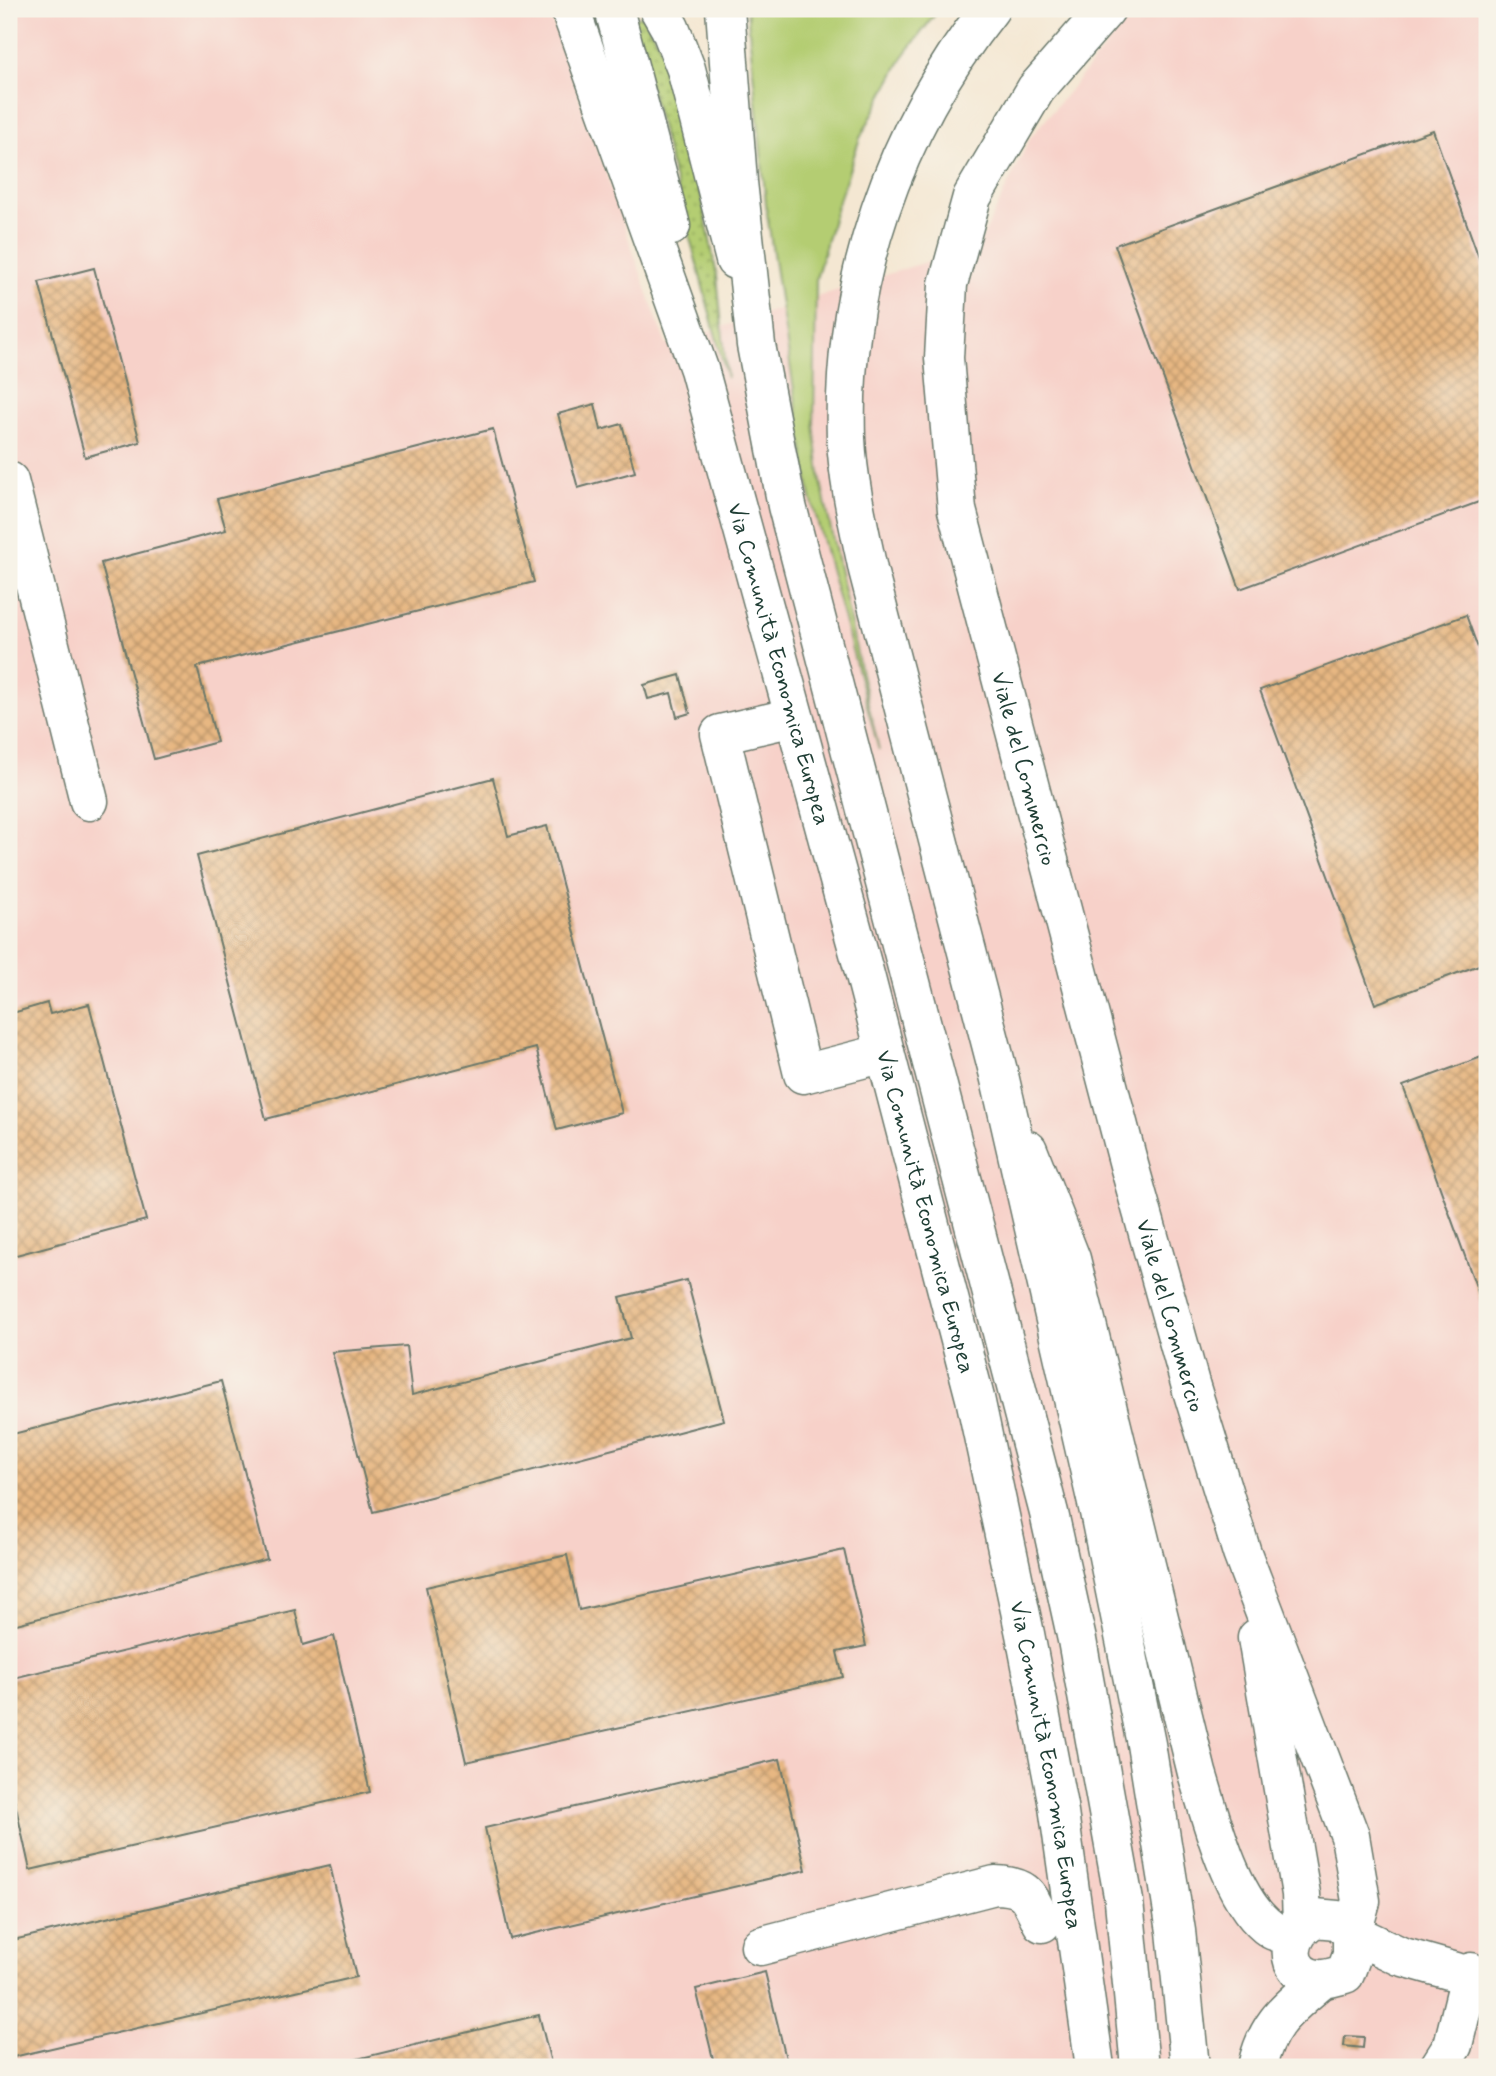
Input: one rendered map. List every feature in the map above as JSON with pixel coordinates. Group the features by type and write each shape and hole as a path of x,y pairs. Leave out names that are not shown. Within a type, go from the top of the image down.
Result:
{"street":[{"path":"570,9 699,369"},
{"path":"614,9 670,218 699,369"},
{"path":"659,9 670,28 686,69 756,345 787,506 1049,1513 1077,1640 1124,1901 1140,2067"},
{"path":"725,9 738,182 756,345"},
{"path":"990,9 934,89 903,148 880,205 862,275 846,373 846,441 855,508 879,618 999,1075 1099,1512 1146,1744 1176,1931 1190,2067"},
{"name":"Viale del Commercio","path":"1106,9 1036,89 972,197 948,284 944,358 957,510 1129,1165 1191,1387 1242,1553"},
{"name":"Via Comunità Economica Europea","path":"699,369 786,719 885,1053 975,1398 1025,1633 1058,1806 1095,2067"},
{"path":"9,481 89,802"},
{"path":"786,719 720,734 803,1074 885,1053"},
{"path":"999,1075 1071,1259 1196,1773 1223,1856 1250,1907 1272,1930 1297,1931 1315,1919 1337,1920 1352,1933 1400,1956 1472,1972"},
{"path":"1242,1553 1301,1894 1297,1931 1291,1952 1296,1966 1307,1976 1333,1977 1472,1972"},
{"path":"1242,1553 1350,1836 1361,1901 1352,1933 1352,1955 1333,1977 1288,2008 1269,2029 1257,2067"},
{"path":"760,1946 995,1885 1015,1886 1028,1895 1042,1923"},
{"path":"1439,2067 1453,2045 1472,1972"}],"shaded area":[{"path":"9,9 548,9 666,345 979,245 1030,138 1137,9 1487,9 1487,2067 9,2067"}],"green space":[{"path":"747,9 939,9 903,57 860,138 816,279 814,424 821,482 879,750 810,494 767,214"},
{"path":"642,16 658,42 671,72 702,200 717,276 727,378 632,18"}],"building":[{"path":"1433,130 1487,280 1487,499 1240,589 1115,245"},
{"path":"94,268 140,442 85,457 39,282"},
{"path":"595,404 601,430 622,424 635,472 578,488 558,414"},
{"path":"493,429 534,582 197,667 217,742 154,759 101,563 226,530 217,499"},
{"path":"1466,615 1487,673 1487,962 1375,1004 1260,690"},
{"path":"680,675 690,713 677,717 671,693 648,699 644,685"},
{"path":"493,778 508,836 547,826 622,1113 557,1130 536,1048 266,1119 197,856"},
{"path":"47,1003 50,1014 89,1004 146,1220 9,1257 9,1014"},
{"path":"1487,1055 1487,1301 1482,1303 1403,1086"},
{"path":"687,1280 724,1420 373,1512 332,1352 406,1346 412,1395 631,1338 620,1297"},
{"path":"221,1381 267,1559 9,1626 9,1435"},
{"path":"844,1550 866,1646 837,1652 843,1677 466,1762 426,1587 567,1555 579,1610"},
{"path":"295,1610 303,1645 334,1636 370,1792 30,1870 9,1776 9,1679"},
{"path":"780,1759 806,1870 510,1939 485,1828"},
{"path":"330,1865 356,1977 9,2058 9,1941"},
{"path":"765,1972 788,2067 715,2067 696,1989"},
{"path":"539,2015 552,2067 328,2067 328,2066"},
{"path":"1345,2036 1364,2037 1363,2048 1344,2046"}]}
